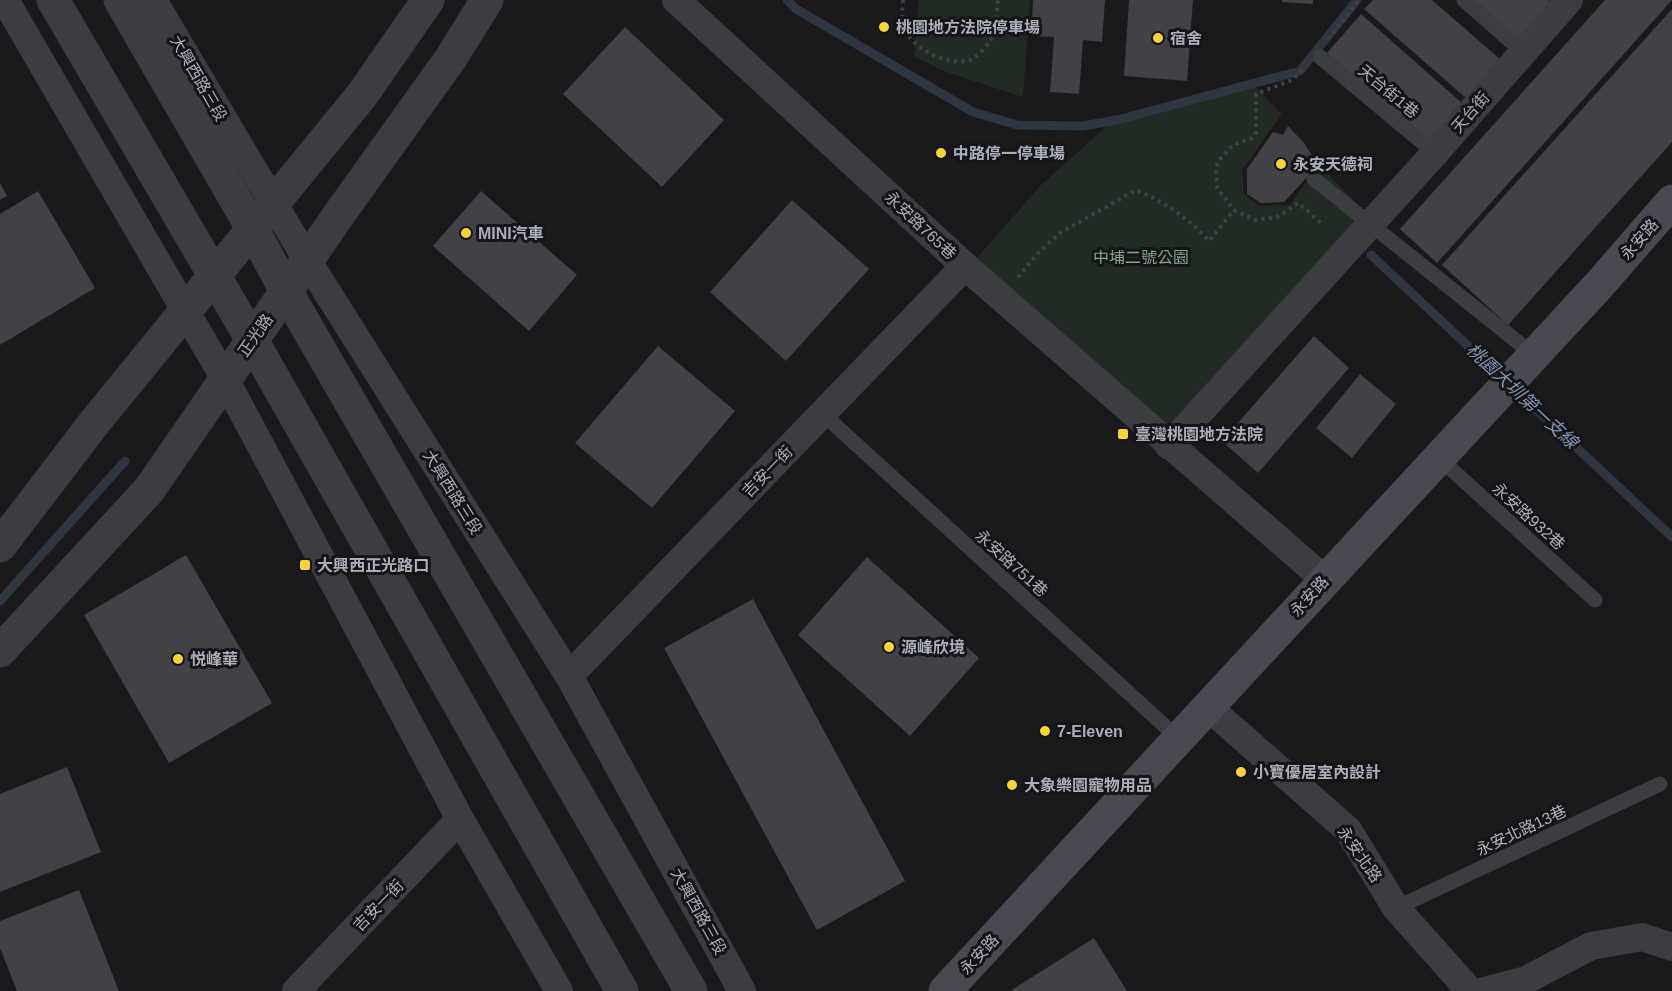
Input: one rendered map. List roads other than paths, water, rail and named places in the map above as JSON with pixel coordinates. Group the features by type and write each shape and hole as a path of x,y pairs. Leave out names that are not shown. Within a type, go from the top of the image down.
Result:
{"main road":[{"name":"永安路","path":"955,987 1178,738 1600,284 1672,201"}],"street":[{"path":"5,0 225,379 460,819 560,991"},
{"path":"52,0 252,340 622,991"},
{"name":"大興西路三段","path":"120,0 691,991"},
{"name":"大興西路三段","path":"153,0 307,260 569,676 742,991"},
{"path":"0,546 94,423 362,95 428,0"},
{"name":"正光路","path":"0,651 149,490 307,260 451,57 487,0"},
{"name":"永安路765巷","path":"676,0 965,266 1324,579"},
{"name":"天台街","path":"1371,224 1569,0"},
{"path":"1169,446 1371,224"},
{"name":"吉安一街","path":"569,676 965,266"},
{"name":"永安北路","path":"1208,707 1348,830 1396,908 1470,991"},
{"name":"吉安一街","path":"296,991 460,819"},
{"path":"1484,991 1526,980 1591,946 1642,937 1672,947"}],"lane":[{"path":"1464,0 1523,52"},
{"name":"天台街1巷","path":"1320,57 1435,153"},
{"path":"1314,179 1371,224 1528,361"},
{"name":"永安路751巷","path":"823,414 1178,738"},
{"name":"永安路932巷","path":"1439,458 1595,600"},
{"name":"永安北路13巷","path":"1396,908 1660,784"}],"waterway":[{"path":"787,0 796,9 973,112 1017,125 1083,126 1117,120 1300,71 1357,0"},
{"name":"桃園大圳第一支線","path":"1371,255 1672,537"},
{"path":"0,601 125,461"}],"place":[{"name":"桃園地方法院停車場","path":"884,27"},
{"name":"宿舍","path":"1158,38"},
{"name":"中路停一停車場","path":"941,153"},
{"name":"永安天德祠","path":"1281,164"},
{"name":"MINI汽車","path":"466,233"},
{"name":"臺灣桃園地方法院","path":"1123,434"},
{"name":"大興西正光路口","path":"305,565"},
{"name":"源峰欣境","path":"889,647"},
{"name":"悦峰華","path":"178,659"},
{"name":"7-Eleven","path":"1045,731"},
{"name":"小寶優居室內設計","path":"1241,772"},
{"name":"大象樂園寵物用品","path":"1012,785"}],"park label":[{"name":"中埔二號公園","path":"1141,257"}]}
